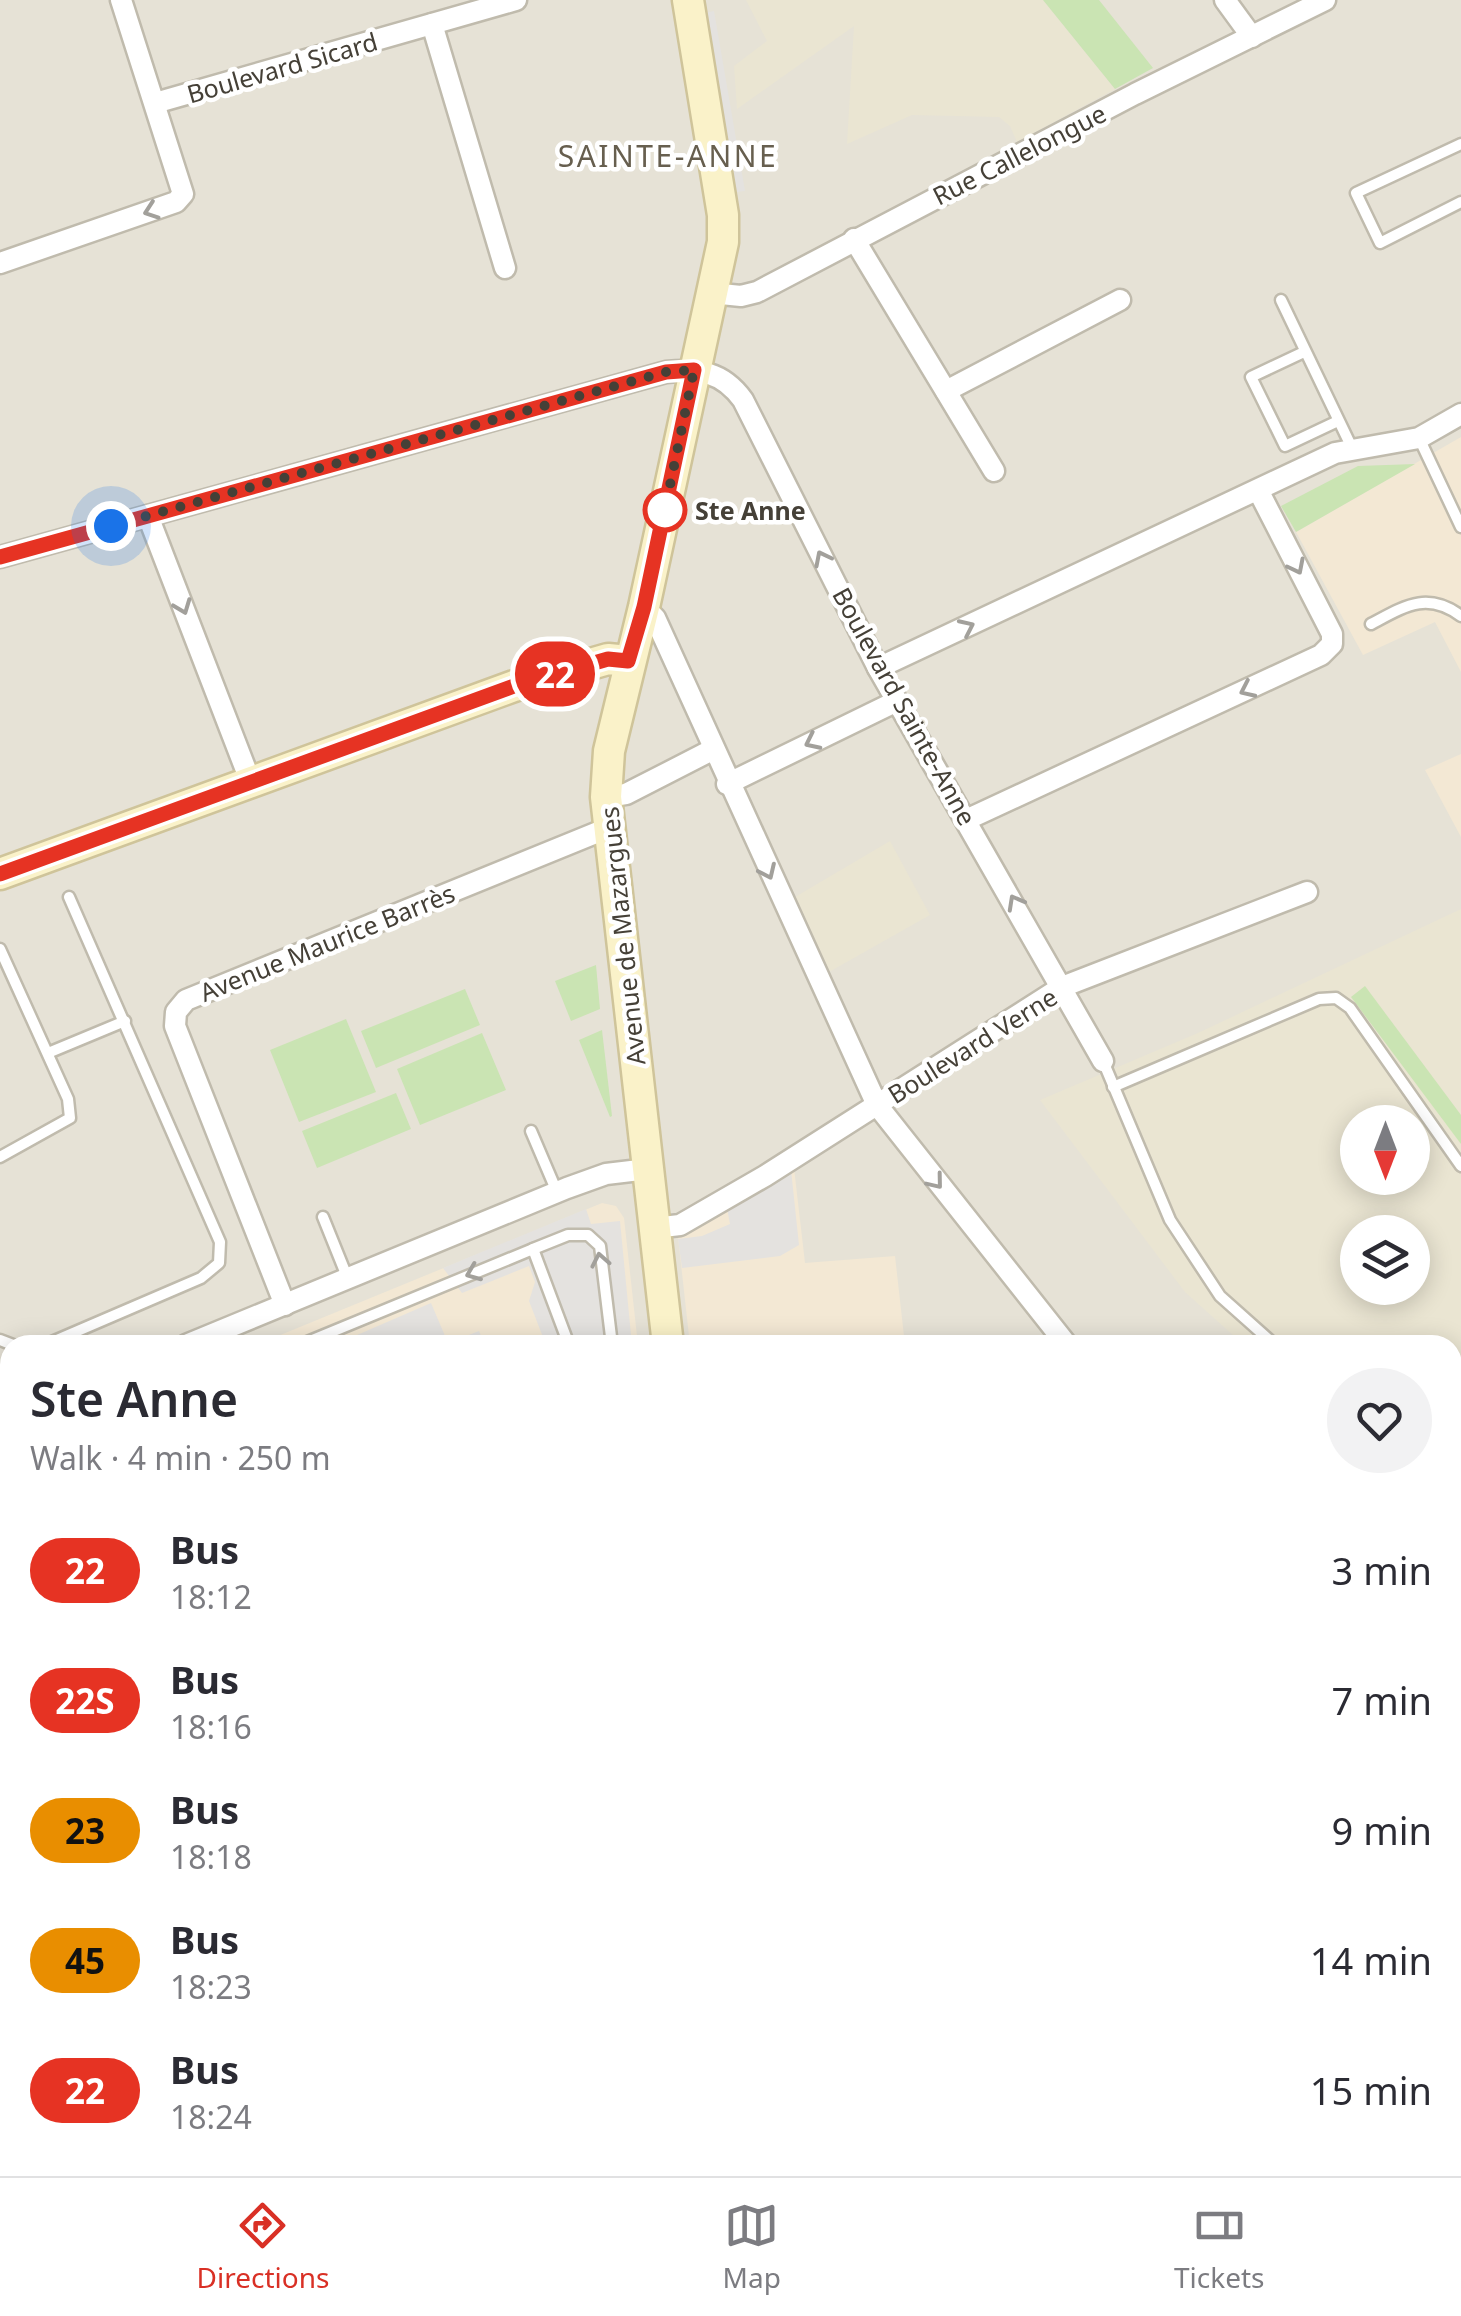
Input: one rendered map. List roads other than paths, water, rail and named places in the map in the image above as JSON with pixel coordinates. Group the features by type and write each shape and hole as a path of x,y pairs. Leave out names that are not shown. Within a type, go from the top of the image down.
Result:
{"street":[{"path":"121,0 155,104"},
{"name":"Boulevard Sicard","path":"0,263 176,202 183,194 182,185 155,104 516,0"},
{"name":"Avenue de Mazargues","path":"667,1335 606,797 609,751 722,242 723,215 688,0"},
{"path":"1225,0 1252,37"},
{"name":"Rue Callelongue","path":"711,293 740,296 757,292 854,238 1325,0"},
{"path":"432,24 505,268"},
{"path":"854,238 994,471"},
{"path":"946,391 1120,300"},
{"path":"0,557 666,372 694,370"},
{"name":"Boulevard Sainte-Anne","path":"694,370 719,376 742,400 878,668 968,819 1103,1061"},
{"path":"878,668 1352,448 1418,438 1461,414"},
{"path":"968,819 1321,655 1332,644 1332,634 1258,490"},
{"path":"148,516 251,783"},
{"path":"644,607 655,618 727,784 878,1105 1059,1335"},
{"path":"0,874 514,686 608,659 628,661"},
{"path":"727,784 897,701"},
{"path":"606,797 626,794 712,750"},
{"name":"Avenue Maurice Barrès","path":"286,1306 175,1026 176,1012 186,1000 608,828"},
{"name":"Boulevard Verne","path":"654,1228 680,1225 1062,988 1307,892"},
{"path":"221,1335 557,1192 606,1174 648,1168"}],"lane":[{"path":"1461,144 1356,193 1380,243 1461,202"},
{"path":"1281,300 1352,448"},
{"path":"1304,352 1251,377 1285,446 1338,422"},
{"path":"1418,438 1460,524"},
{"path":"1371,624 1412,602 1432,600 1461,616"},
{"path":"68,1335 201,1278 219,1262 220,1242 69,896"},
{"path":"0,949 5,973 68,1099 70,1118 0,1157"},
{"path":"1112,1088 1319,999 1336,998 1350,1008 1461,1166"},
{"path":"48,1053 124,1020"},
{"path":"1103,1061 1170,1220 1220,1296 1264,1335"},
{"path":"531,1131 557,1192"},
{"path":"323,1217 348,1280"},
{"path":"324,1335 568,1235 588,1235 600,1246 611,1335"},
{"path":"533,1249 566,1335"}],"place":[{"name":"Ste Anne","path":"665,510"}],"district":[{"name":"SAINTE-ANNE","path":"668,155"}]}
